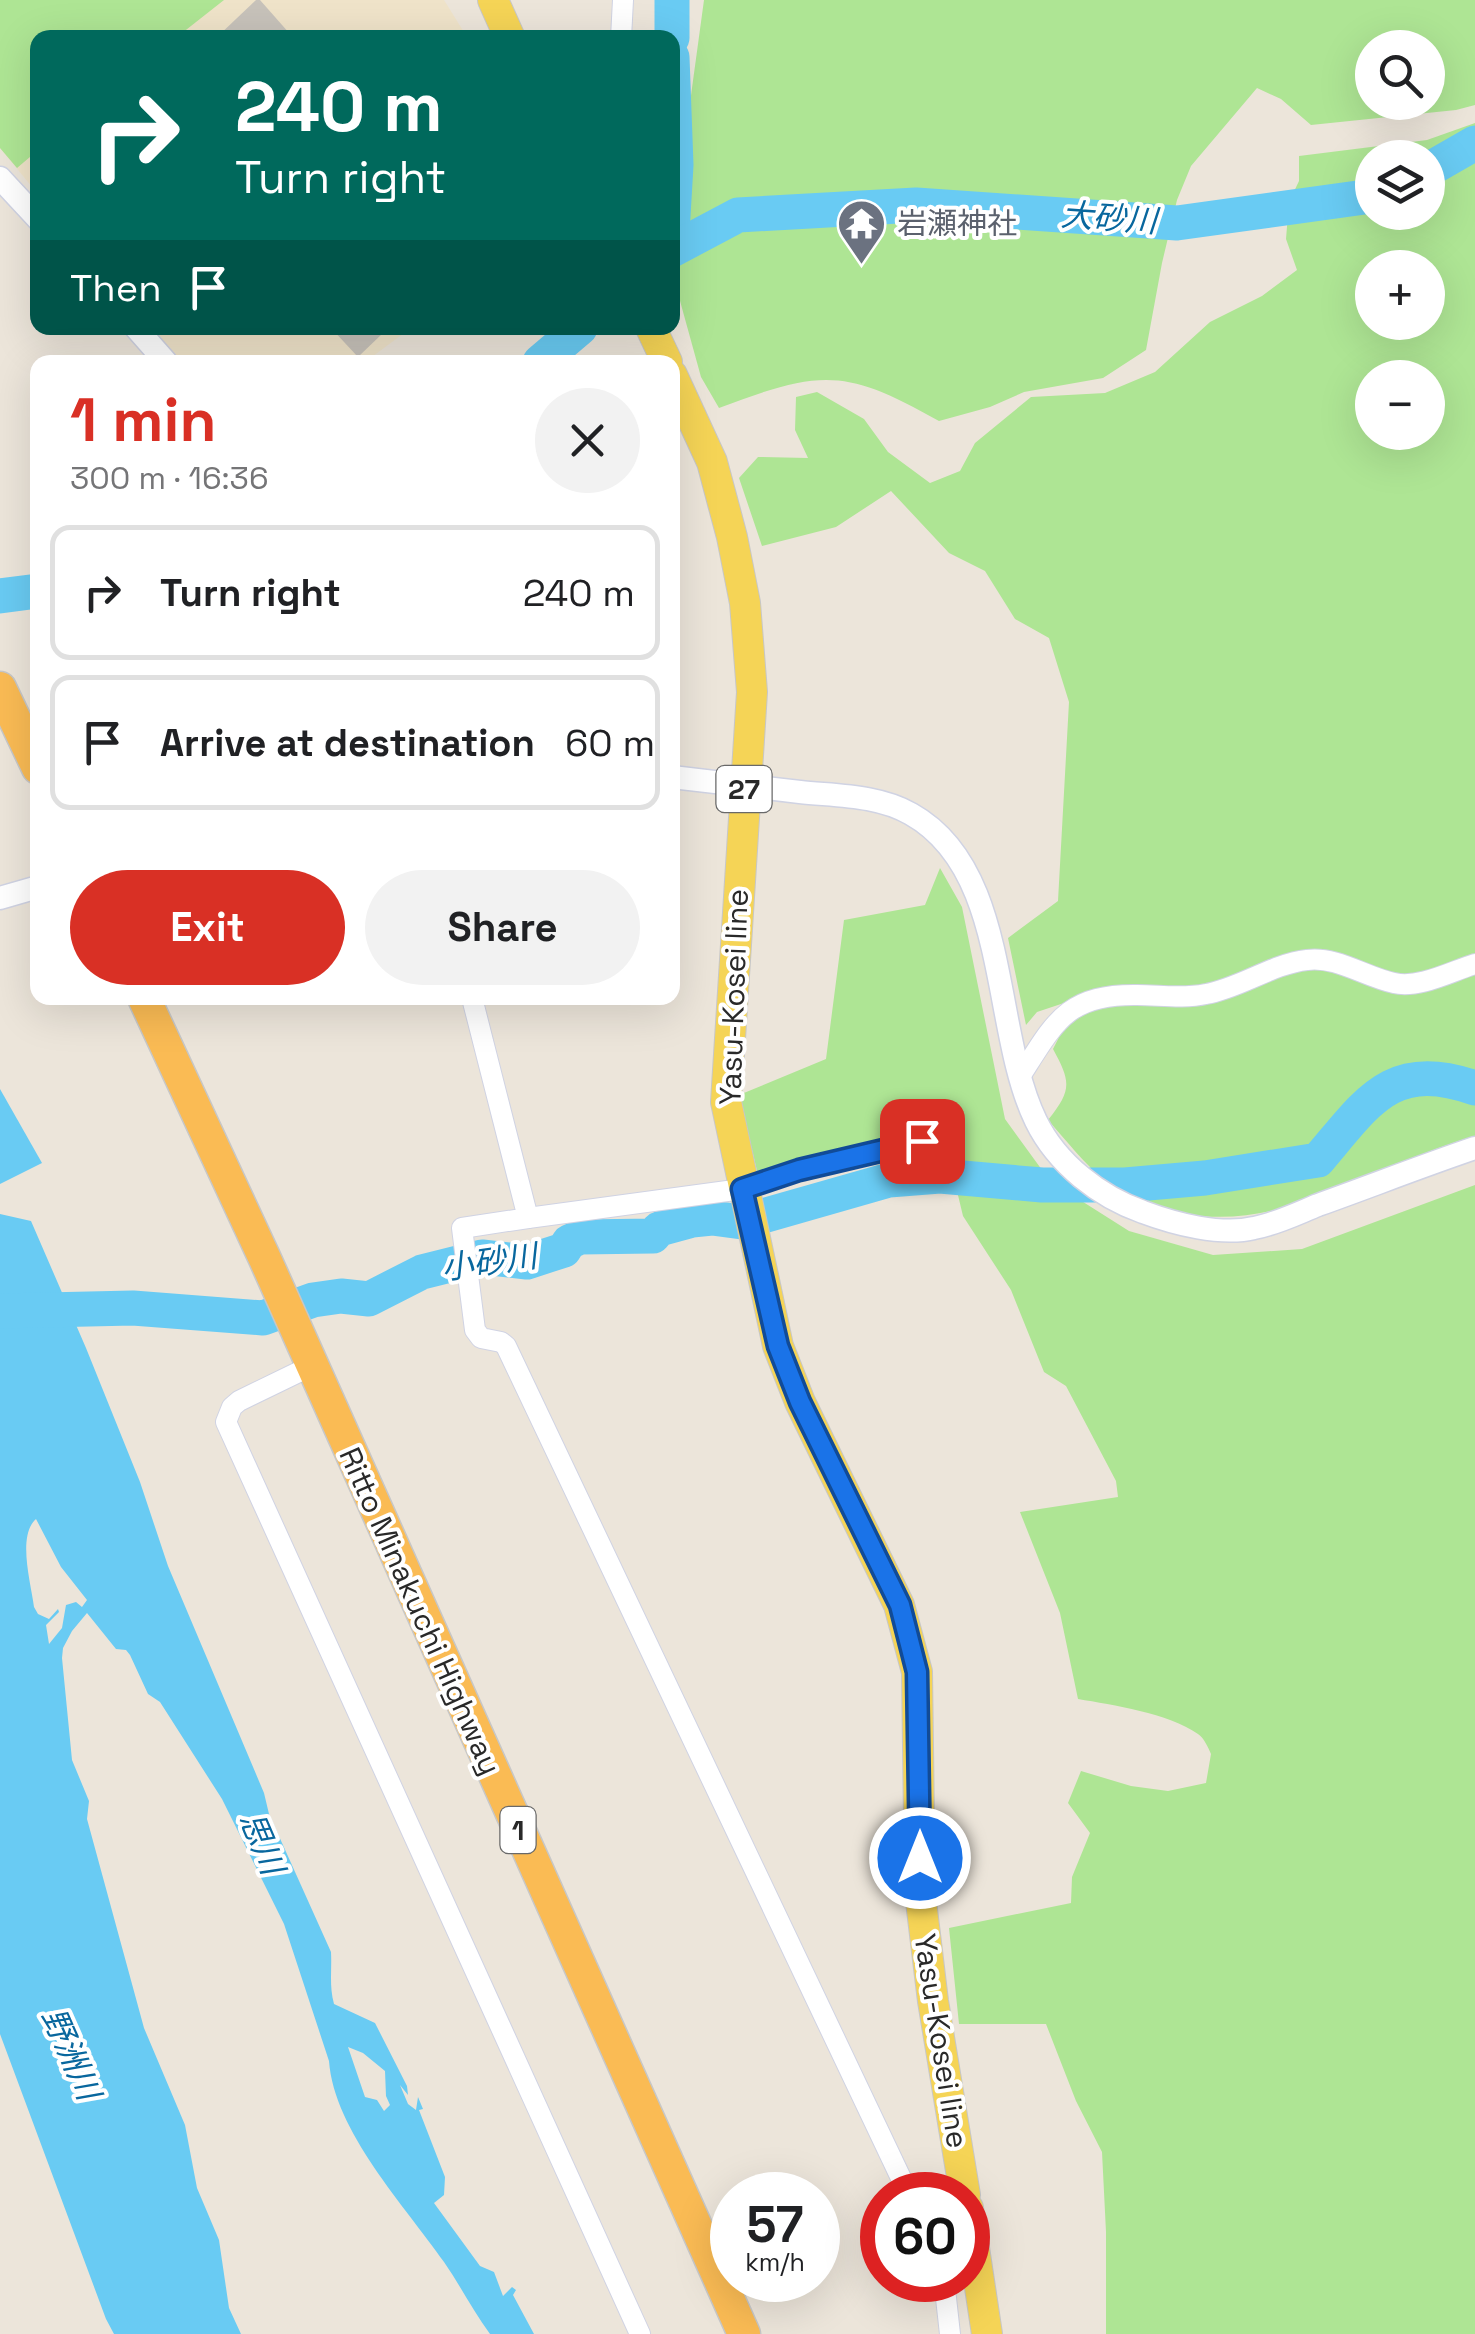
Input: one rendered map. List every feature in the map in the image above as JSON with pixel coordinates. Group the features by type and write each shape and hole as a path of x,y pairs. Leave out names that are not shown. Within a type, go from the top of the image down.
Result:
{"highway":[{"path":"0,688 30,751"},
{"name":"Ritto Minakuchi Highway","path":"147,1005 744,2334"}],"main road":[{"path":"496,3 507,30"},
{"name":"Yasu-Kosei line","path":"680,399 712,462 745,603 752,692 726,1102 778,1346 800,1402 900,1605 917,1672 920,1893 933,2001 962,2172"},
{"path":"979,2302 986,2334"}],"street":[{"path":"621,30 622,0"},
{"path":"0,178 30,210"},
{"path":"142,335 160,355"},
{"path":"680,778 874,800 911,814 950,846 978,899 1020,1075 1036,1122 1062,1159 1084,1180 1126,1206 1163,1220 1212,1228 1252,1229 1475,1148"},
{"path":"0,898 30,889"},
{"path":"1020,1075 1061,1016 1071,1007 1090,1001 1132,995 1202,995 1305,960 1325,960 1397,984 1475,964"},
{"path":"474,1005 528,1218"},
{"path":"898,2172 506,1346 477,1334 462,1228 528,1218 747,1211 799,1170 922,1141"},
{"path":"311,1366 239,1401 226,1422 640,2334"},
{"path":"946,2302 950,2334"}],"shaded area":[{"path":"0,0 444,0 463,30 30,30 30,184 0,148"},
{"path":"154,335 402,335 374,355 171,355"}],"green space":[{"path":"0,0 224,0 186,30 30,30 30,157 17,168 0,148"},
{"path":"704,0 1475,0 1475,105 1445,111 1445,30 1355,30 1355,120 1359,120 1311,125 1281,99 1257,88 1191,166 1177,200 1146,350 1103,378 1024,392 990,407 939,421 879,391 831,380 783,386 719,408 701,377 680,301 689,110"},
{"path":"1475,123 1475,1136 1277,1210 1236,1216 1195,1215 1124,1195 1093,1170 1048,1120 1066,1086 1053,1049 1079,998 1037,1012 1026,1025 1008,938 1058,901 1069,702 1049,638 1015,619 985,571 949,553 891,491 836,527 762,546 739,478 758,457 808,458 795,430 796,397 817,392 864,419 888,452 930,483 960,471 975,443 1031,397 1105,393 1155,372 1210,322 1262,296 1297,270 1286,239 1289,202 1299,181 1299,156 1355,149 1355,230 1445,230 1445,140 1427,140"},
{"path":"940,868 962,907 1005,1119 1050,1181 1129,1231 1213,1255 1302,1249 1475,1185 1475,2334 1106,2334 1102,2152 1076,2101 1046,2024 959,2024 949,1928 1071,1903 1072,1877 1090,1833 1068,1803 1081,1771 1131,1786 1168,1791 1206,1783 1211,1754 1200,1736 1172,1721 1078,1699 1060,1613 1020,1512 1118,1497 1116,1481 1066,1386 1044,1372 1011,1290 963,1216 945,1141 758,1175 739,1095 826,1059 844,920 925,905"}],"water":[{"path":"0,1089 42,1163 0,1184"},
{"path":"0,1214 31,1221 86,1348 140,1482 168,1566 264,1793 269,1814 331,1952 334,2004 375,2023 407,2086 408,2095 400,2085 408,2104 416,2110 418,2097 423,2109 419,2110 445,2177 444,2195 434,2203 480,2266 494,2272 503,2296 512,2287 516,2290 513,2295 534,2334 490,2334 357,2141 334,2087 284,1924 222,1799 160,1702 148,1694 130,1655 126,1650 116,1649 87,1613 63,1648 72,1760 89,1801 87,1819 144,2028 185,2125 197,2188 219,2240 229,2308 241,2334 114,2334 0,2034","holes":["36,1519 61,1567 87,1600 82,1607 76,1602 66,1605 62,1628 49,1644 46,1625 59,1612 58,1609 49,1619 34,1607 26,1548 30,1527","348,2047 363,2053 385,2071 390,2105 384,2111 377,2100 365,2097"]}],"building":[{"path":"260,0 286,30 224,30"},
{"path":"338,335 381,335 360,355"}],"waterway":[{"path":"672,0 672,30"},
{"name":"大砂川","path":"1445,160 1475,143"},
{"name":"大砂川","path":"680,246 738,215 916,205 1177,223 1355,198"},
{"name":"大砂川","path":"548,355 572,335"},
{"name":"大砂川","path":"0,596 30,592"},
{"name":"小砂川","path":"0,1311 133,1308 263,1318 313,1300 341,1296 369,1299 422,1272 482,1257 527,1262 564,1250 569,1242 580,1237 653,1236 659,1229 712,1218 742,1222 889,1180 940,1176 1042,1185 1125,1185 1205,1178 1318,1160 1367,1104 1401,1083 1446,1080 1475,1088"}],"place":[{"name":"岩瀬神社","path":"862,266"}],"route":[{"path":"920,1858 917,1672 900,1605 800,1402 778,1346 742,1189 799,1170 922,1141"}],"water label":[{"name":"思川","path":"262,1843"},
{"name":"野洲川","path":"71,2054"}]}
